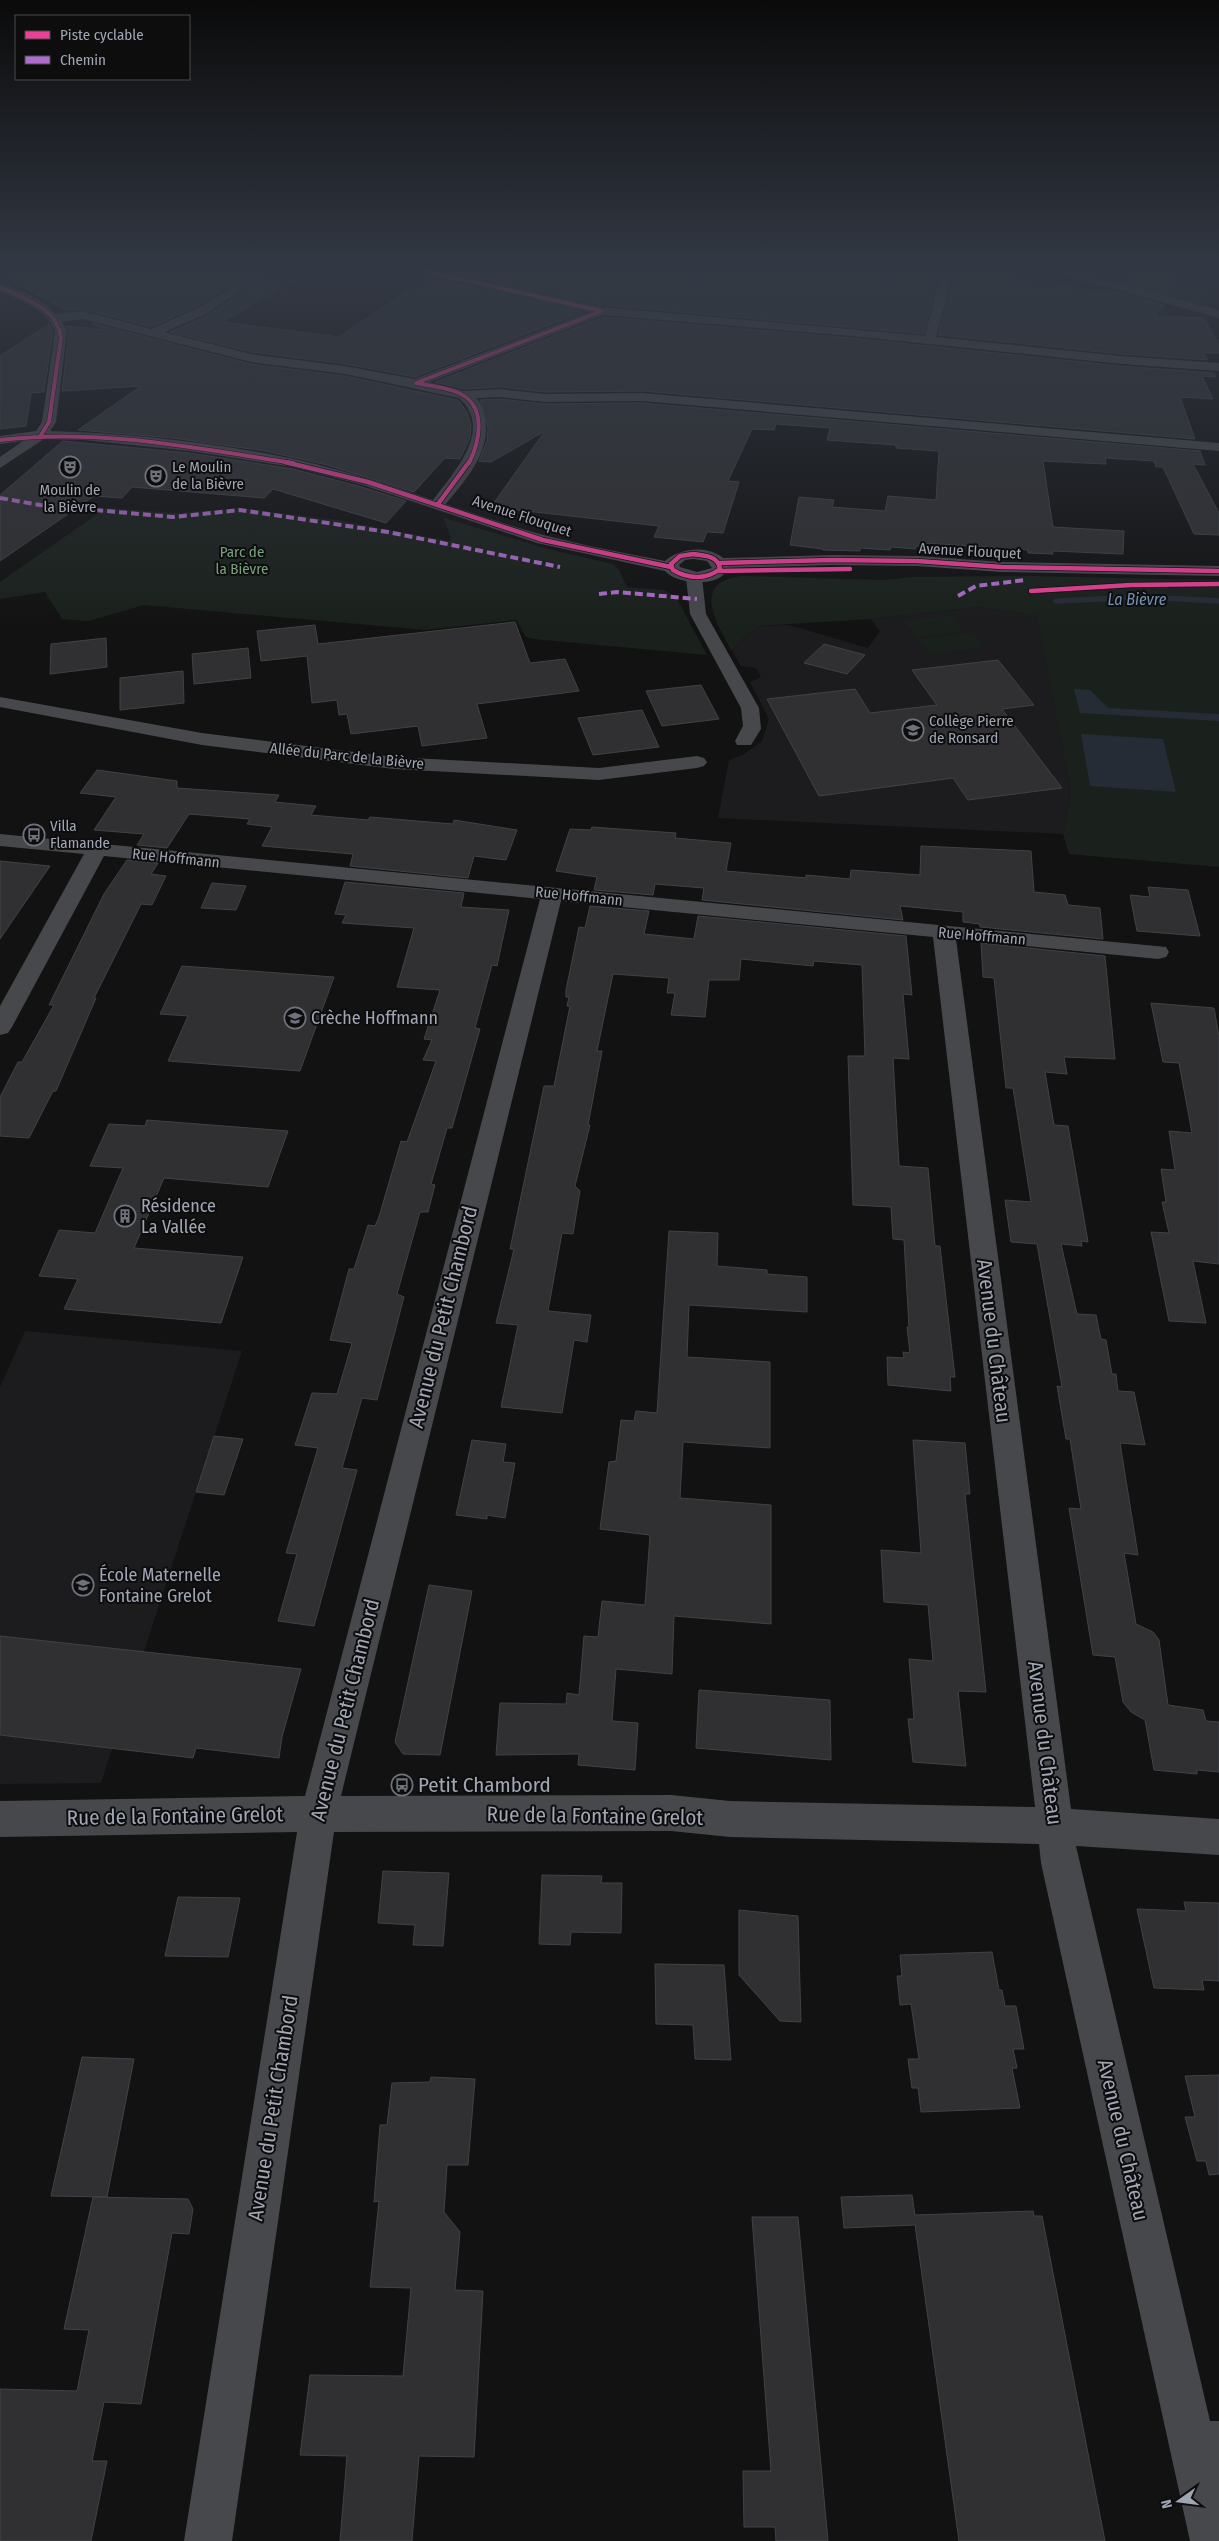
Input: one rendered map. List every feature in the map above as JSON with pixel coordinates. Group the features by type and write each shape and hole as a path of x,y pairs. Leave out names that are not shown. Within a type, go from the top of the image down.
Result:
{"main road":[{"path":"2,456 41,435 49,422 53,391"},
{"name":"Avenue Flouquet","path":"0,440 41,435 82,436 156,443 293,463 368,482 544,540 675,561 706,555 718,567"},
{"name":"Avenue Flouquet","path":"675,561 680,574 694,577 708,576 718,567 1002,567 1219,571"}],"street":[{"path":"448,391 464,395 500,394 545,398 642,397 1219,447"},
{"path":"438,504 461,476 477,446 479,422 474,404 464,395"},
{"path":"694,577 698,614 750,708 754,720 752,732 744,741"},
{"name":"Allée du Parc de la Bièvre","path":"0,702 202,739 394,764 599,774 697,762"},
{"name":"Rue Hoffmann","path":"0,840 944,933 1158,952"},
{"path":"0,1027 97,850"},
{"name":"Avenue du Petit Chambord","path":"208,2541 318,1814 552,894"},
{"name":"Avenue du Château","path":"944,933 1060,1863 1206,2444 1214,2541"},
{"name":"Rue de la Fontaine Grelot","path":"0,1818 318,1814 671,1813 730,1819 1055,1826 1219,1836"}],"shaded area":[{"name":"Collège Pierre de Ronsard","path":"978,607 1038,616 1071,792 1063,834 718,818 729,760 743,755 762,741 769,719 750,682 761,677 756,668 741,666 732,651 746,635 759,626 789,625 868,648 880,631 871,619"},
{"path":"1074,689 1090,690 1108,708 1219,714 1219,721 1080,713"},
{"path":"1081,734 1163,739 1176,792 1090,786"},
{"name":"École Maternelle Fontaine Grelot","path":"25,1331 242,1351 101,1783 0,1784 0,1387"}],"green space":[{"name":"Parc de la Bièvre","path":"106,508 176,513 240,508 337,520 450,541 444,518 552,550 613,564 619,570 627,587 664,590 676,597 707,655 534,639 526,637 516,620 425,630 144,605 88,621 62,619 45,592 0,599 0,582"},
{"path":"742,576 884,580 912,577 1032,576 1219,580 1219,867 1069,854 1063,834 1071,792 1037,616 978,607 871,619 759,626 746,635 732,651 715,617 712,595 716,586 726,580"},
{"path":"950,615 964,632 917,637 904,621"},
{"path":"973,632 985,647 929,654 917,639"}],"building":[{"path":"0,391 44,391 31,393 26,426 0,429"},
{"path":"134,391 414,391 458,400 467,412 471,425 470,438 460,459 445,458 414,492 327,465 265,451 173,438 78,430"},
{"path":"532,391 1209,391 1213,399 1180,397 1195,439 642,391"},
{"path":"500,399 545,404 642,403 1200,451 1205,465 1193,464 1219,513 1219,535 1194,534 1163,467 1156,467 1154,461 1105,458 1106,464 1043,461 1053,527 1124,531 1123,554 1052,551 1053,554 1028,553 1028,550 925,543 925,547 916,546 915,549 891,547 890,550 860,548 860,551 823,550 790,545 799,497 834,500 832,507 885,511 888,496 936,500 939,451 896,448 896,445 827,440 830,428 776,424 774,430 752,429 728,481 739,482 723,533 707,532 703,542 654,537 659,526 491,507 545,431 491,462 479,461 487,441 488,428 480,400"},
{"path":"63,441 190,453 293,469 406,501 386,523 273,489 264,498 132,487 122,498 94,496 0,561 0,495"},
{"path":"515,622 530,663 565,659 579,691 477,704 487,738 422,746 418,726 351,734 347,714 339,715 337,700 312,703 307,656 261,661 257,631 315,625 318,644"},
{"path":"106,638 107,667 50,674 51,644"},
{"path":"824,644 865,655 847,674 804,663"},
{"path":"248,648 251,678 194,684 192,654"},
{"path":"998,660 1034,705 1002,709 1062,788 968,800 953,778 819,796 767,699 855,689 870,713 937,705 912,670"},
{"path":"183,671 184,703 120,710 120,678"},
{"path":"701,685 719,719 662,726 646,691"},
{"path":"642,710 659,747 593,755 578,718"},
{"path":"97,770 177,781 177,788 279,795 275,802 316,806 311,815 368,820 370,817 453,824 454,820 517,830 506,860 474,856 468,878 350,866 353,854 262,846 272,827 247,824 250,819 189,814 167,848 137,845 144,834 94,830 116,797 80,793"},
{"path":"592,827 676,833 675,838 731,843 726,871 806,878 806,875 850,879 851,870 920,875 921,846 1031,851 1034,892 1065,895 1068,905 1100,908 1103,939 980,927 980,924 963,922 963,912 900,906 903,920 702,900 704,888 655,884 653,895 594,890 597,877 556,871 570,829 591,830"},
{"path":"127,860 158,863 151,874 166,876 152,905 141,904 94,998 96,998 56,1091 53,1091 29,1138 0,1136 0,1097 18,1062 22,1062 54,1005 49,1005 104,894"},
{"path":"0,861 50,866 0,939"},
{"path":"345,882 464,893 461,907 509,910 497,966 492,965 475,1028 480,1029 454,1121 452,1128 447,1128 431,1184 435,1185 428,1212 420,1212 397,1294 404,1297 377,1400 362,1398 342,1468 357,1470 314,1626 278,1621 297,1554 286,1553 318,1448 295,1445 312,1393 337,1394 352,1343 330,1340 349,1269 354,1269 368,1225 375,1226 379,1217 401,1141 407,1142 436,1061 423,1060 432,1040 424,1039 440,990 397,987 414,928 342,923 346,915 335,914"},
{"path":"212,883 246,886 236,910 201,908"},
{"path":"1148,887 1188,890 1200,936 1137,931 1130,895 1150,897"},
{"path":"590,906 649,911 644,934 694,939 698,916 906,936 912,995 903,994 909,1059 893,1058 899,1166 928,1168 935,1246 940,1246 955,1377 950,1377 951,1391 888,1385 887,1357 904,1358 903,1352 910,1353 907,1327 909,1327 904,1240 893,1239 891,1207 853,1205 848,1056 865,1056 862,965 814,961 813,966 741,959 739,980 709,980 705,1017 671,1015 675,993 667,993 669,978 613,974 597,1051 602,1051 588,1125 590,1125 575,1186 580,1191 573,1234 562,1233 548,1311 591,1315 587,1342 574,1340 562,1413 501,1407 518,1325 496,1323 514,1249 510,1249 544,1086 554,1086 570,1006 567,1006 569,997 566,997 566,990 579,927 585,928"},
{"path":"981,943 1105,956 1115,1059 1064,1057 1067,1074 1045,1072 1054,1125 1068,1126 1088,1242 1081,1241 1082,1246 1061,1244 1077,1314 1096,1315 1101,1339 1106,1340 1112,1374 1116,1374 1118,1391 1134,1392 1145,1445 1120,1443 1138,1555 1124,1553 1136,1624 1153,1632 1159,1640 1168,1705 1203,1710 1206,1721 1219,1722 1219,1772 1197,1770 1197,1774 1154,1770 1145,1720 1131,1712 1123,1702 1115,1657 1093,1655 1069,1508 1081,1509 1070,1439 1066,1439 1057,1386 1062,1387 1037,1244 1011,1242 1005,1200 1031,1202 1013,1088 1006,1088 994,978 983,977"},
{"name":"Crèche Hoffmann","path":"182,966 334,977 300,1071 168,1061 188,1016 160,1014"},
{"path":"1151,1003 1214,1008 1219,1036 1219,1264 1193,1261 1206,1323 1169,1321 1151,1232 1169,1233 1162,1202 1166,1202 1161,1169 1175,1170 1169,1131 1192,1133 1179,1063 1163,1062"},
{"name":"Résidence La Vallée","path":"147,1120 288,1131 268,1187 164,1178 134,1248 243,1257 221,1323 64,1309 78,1279 39,1276 59,1230 95,1233 123,1168 90,1166 109,1124 145,1126"},
{"path":"669,1231 718,1233 717,1266 767,1270 767,1274 807,1277 807,1312 689,1305 687,1357 770,1362 770,1448 683,1442 680,1498 771,1505 771,1624 674,1616 672,1674 616,1669 612,1721 638,1723 635,1770 578,1765 579,1754 496,1755 500,1703 566,1704 567,1693 579,1695 584,1636 598,1637 602,1601 645,1605 650,1535 600,1529 609,1462 616,1461 621,1420 634,1421 636,1411 657,1413"},
{"path":"214,1436 243,1439 224,1495 196,1492"},
{"path":"472,1440 506,1444 503,1462 515,1463 505,1518 487,1515 487,1519 456,1515"},
{"path":"913,1440 965,1443 970,1494 965,1494 986,1692 958,1691 966,1766 913,1762 908,1719 914,1719 909,1659 933,1661 928,1605 884,1602 881,1550 921,1553"},
{"path":"429,1585 472,1591 440,1755 403,1754 395,1742"},
{"path":"0,1636 301,1669 282,1737 279,1758 196,1748 193,1758 0,1735"},
{"path":"699,1690 830,1700 831,1760 696,1748"},
{"path":"383,1871 449,1873 443,1946 413,1945 415,1925 378,1923"},
{"path":"542,1875 602,1876 601,1883 622,1883 621,1933 571,1932 570,1945 539,1944"},
{"path":"178,1897 240,1898 228,1957 165,1956"},
{"path":"1184,1902 1219,1903 1219,1981 1202,1980 1204,1990 1154,1988 1137,1909 1186,1911"},
{"path":"739,1910 798,1916 801,2022 780,2021 739,1975"},
{"path":"992,1952 999,1990 1002,1990 1005,2006 1016,2006 1024,2049 1013,2049 1017,2068 1012,2068 1020,2108 921,2112 918,2088 912,2088 908,2059 919,2059 911,2004 900,2005 897,1976 902,1976 900,1955"},
{"path":"655,1964 724,1965 731,2060 695,2059 693,2025 656,2024"},
{"path":"82,2057 134,2059 107,2197 51,2196"},
{"path":"1219,2075 1219,2174 1209,2175 1206,2161 1197,2161 1185,2117 1195,2117 1185,2076"},
{"path":"431,2077 475,2079 468,2165 447,2165 444,2212 460,2232 455,2290 483,2291 474,2457 419,2456 412,2541 340,2541 347,2456 300,2455 310,2375 403,2376 411,2288 370,2287 379,2201 374,2202 380,2125 387,2125 392,2083 430,2082"},
{"path":"912,2195 915,2215 1033,2211 1034,2216 1042,2216 1105,2541 959,2541 915,2225 844,2228 841,2197"},
{"path":"93,2197 188,2199 193,2209 189,2234 172,2233 141,2404 104,2402 92,2461 107,2461 91,2541 0,2541 0,2389 77,2391 89,2330 64,2329"},
{"path":"752,2217 798,2217 828,2541 776,2541 775,2527 744,2527 743,2471 771,2471"}],"waterway":[{"name":"La Bièvre","path":"1056,601 1144,597 1219,601"}],"marked path":[{"path":"0,498 40,505 173,517 240,510 388,532 560,567"},
{"path":"958,596 976,586 1025,580"},
{"path":"599,594 617,592 697,599"}],"cycle path":[{"path":"41,435 49,422 53,391"},
{"path":"438,504 469,463 478,439 479,427 474,407 467,398 452,391"},
{"path":"0,440 41,435 85,436 190,447 293,463 368,482 543,540 671,567"},
{"path":"693,554 712,557 719,563 720,569 703,577 690,577 673,570 671,564 680,556 693,554"},
{"path":"719,563 833,560 917,561 1002,567 1219,571"},
{"path":"717,571 850,569"},
{"path":"1031,591 1131,585 1219,584"}],"place":[{"name":"Moulin de la Bièvre","path":"70,467"},
{"name":"Le Moulin de la Bièvre","path":"156,476"},
{"name":"Collège Pierre de Ronsard","path":"913,730"},
{"name":"Villa Flamande","path":"34,835"},
{"name":"Crèche Hoffmann","path":"295,1018"},
{"name":"Résidence La Vallée","path":"125,1216"},
{"name":"École Maternelle Fontaine Grelot","path":"83,1585"},
{"name":"Petit Chambord","path":"402,1785"}]}
